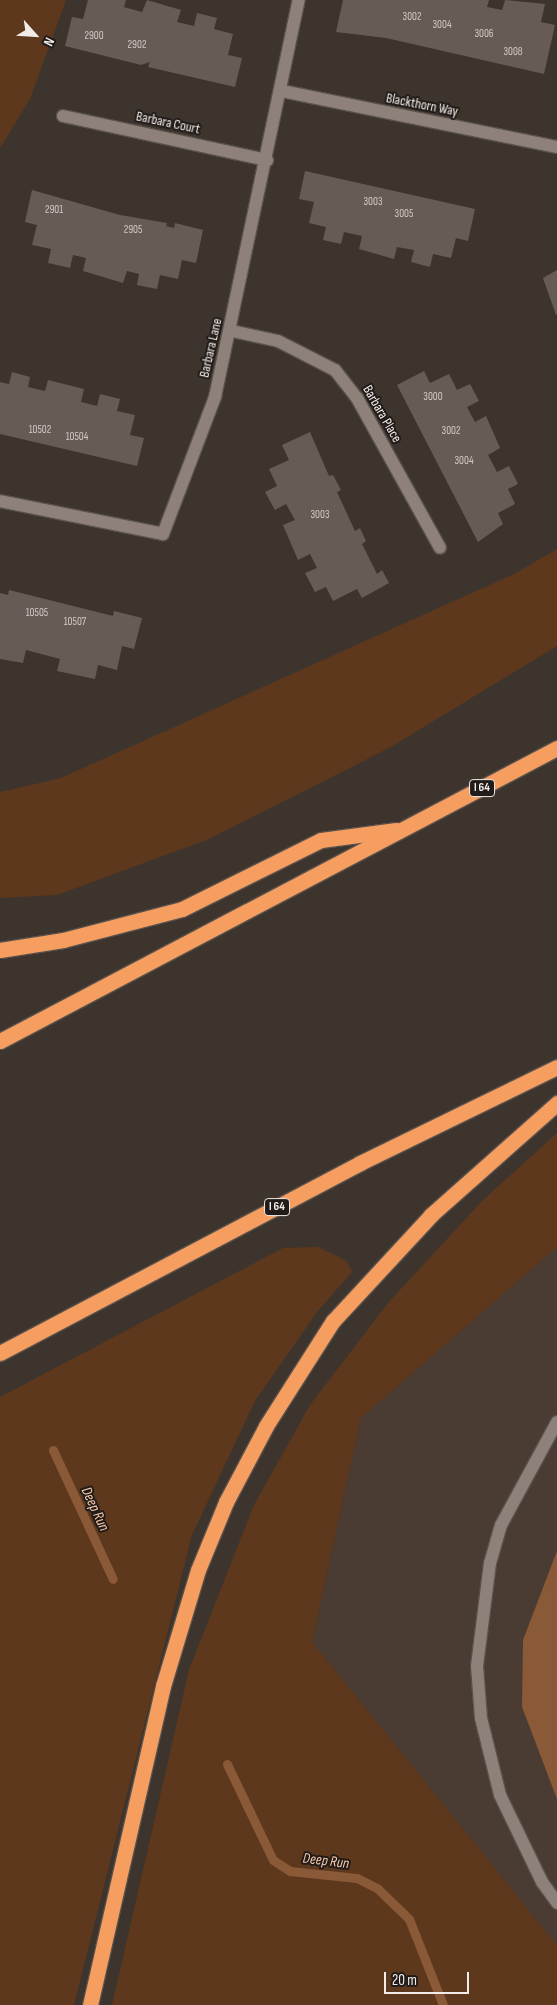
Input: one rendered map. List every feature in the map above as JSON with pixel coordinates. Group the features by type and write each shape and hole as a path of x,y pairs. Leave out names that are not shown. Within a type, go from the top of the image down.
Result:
{"highway":[{"name":"I 64","path":"0,1041 408,829 557,748"},
{"path":"0,950 63,940 182,909 321,840 408,829"},
{"name":"I 64","path":"0,1353 360,1163 557,1067"},
{"path":"90,2005 163,1686 198,1570 226,1502 266,1426 333,1321 431,1215 557,1103"}],"street":[{"name":"Barbara Lane","path":"0,501 163,534 215,397 232,331 282,92 299,0"},
{"name":"Blackthorn Way","path":"282,92 557,147"},
{"name":"Barbara Court","path":"63,116 267,160"},
{"name":"Barbara Place","path":"232,331 278,341 335,370 357,398 440,548"},
{"path":"557,1422 501,1525 488,1572 478,1666 481,1718 500,1795 533,1865 557,1903"}],"shaded area":[{"path":"0,0 66,0 30,99 0,148"},
{"path":"557,549 557,646 391,747 209,839 57,895 0,898 0,792 61,778 514,574"},
{"path":"557,1133 557,1247 361,1418 312,1642 557,1945 557,2005 112,2005 189,1670 254,1505 310,1405 388,1303 482,1201"},
{"path":"318,1247 347,1261 352,1272 317,1312 255,1401 192,1535 74,2005 0,2005 0,1397 283,1248"},
{"path":"557,1247 557,1945 312,1642 361,1418"},
{"path":"557,1551 557,1799 522,1707 523,1640"}],"building":[{"path":"88,0 126,0 124,7 142,12 147,0 181,10 177,22 194,26 197,13 217,18 214,29 233,34 228,55 242,58 235,87 148,67 150,62 141,65 65,46 72,17 83,19"},
{"path":"343,0 489,0 487,7 502,10 505,0 545,4 541,22 555,25 544,74 386,38 336,32"},
{"path":"305,171 475,209 468,241 456,238 451,258 433,254 430,267 411,262 414,250 397,247 394,259 359,249 362,236 344,232 341,244 323,240 326,227 309,223 314,202 299,199"},
{"path":"32,190 120,215 167,223 166,226 174,228 175,223 203,230 196,263 182,260 178,279 160,275 157,289 137,285 139,274 127,271 123,283 83,271 86,258 73,255 70,268 48,263 51,249 32,245 37,225 25,222"},
{"path":"557,270 557,314 556,315 543,278"},
{"path":"424,371 430,383 449,374 457,390 470,384 479,401 467,407 475,422 486,416 500,448 488,455 497,472 509,466 518,484 508,489 515,504 498,513 503,524 478,542 397,385"},
{"path":"12,372 30,377 28,387 45,391 48,380 84,389 81,402 97,406 100,394 120,399 117,411 135,415 130,435 144,438 137,466 0,434 0,382 9,384"},
{"path":"310,432 329,476 333,475 341,490 337,492 355,531 360,528 366,541 362,544 377,574 382,570 389,583 362,598 357,589 333,601 326,587 315,592 305,573 317,568 310,554 298,560 283,525 295,520 286,504 275,510 265,492 277,486 269,469 289,460 282,445"},
{"path":"9,590 113,616 114,611 142,618 134,649 122,646 117,670 98,665 95,679 57,671 60,659 26,650 23,663 0,659 0,593 8,595"}],"waterway":[{"name":"Deep Run","path":"53,1450 113,1579"},
{"name":"Deep Run","path":"227,1764 273,1860 290,1871 357,1878 377,1888 409,1919 443,2005"}]}
